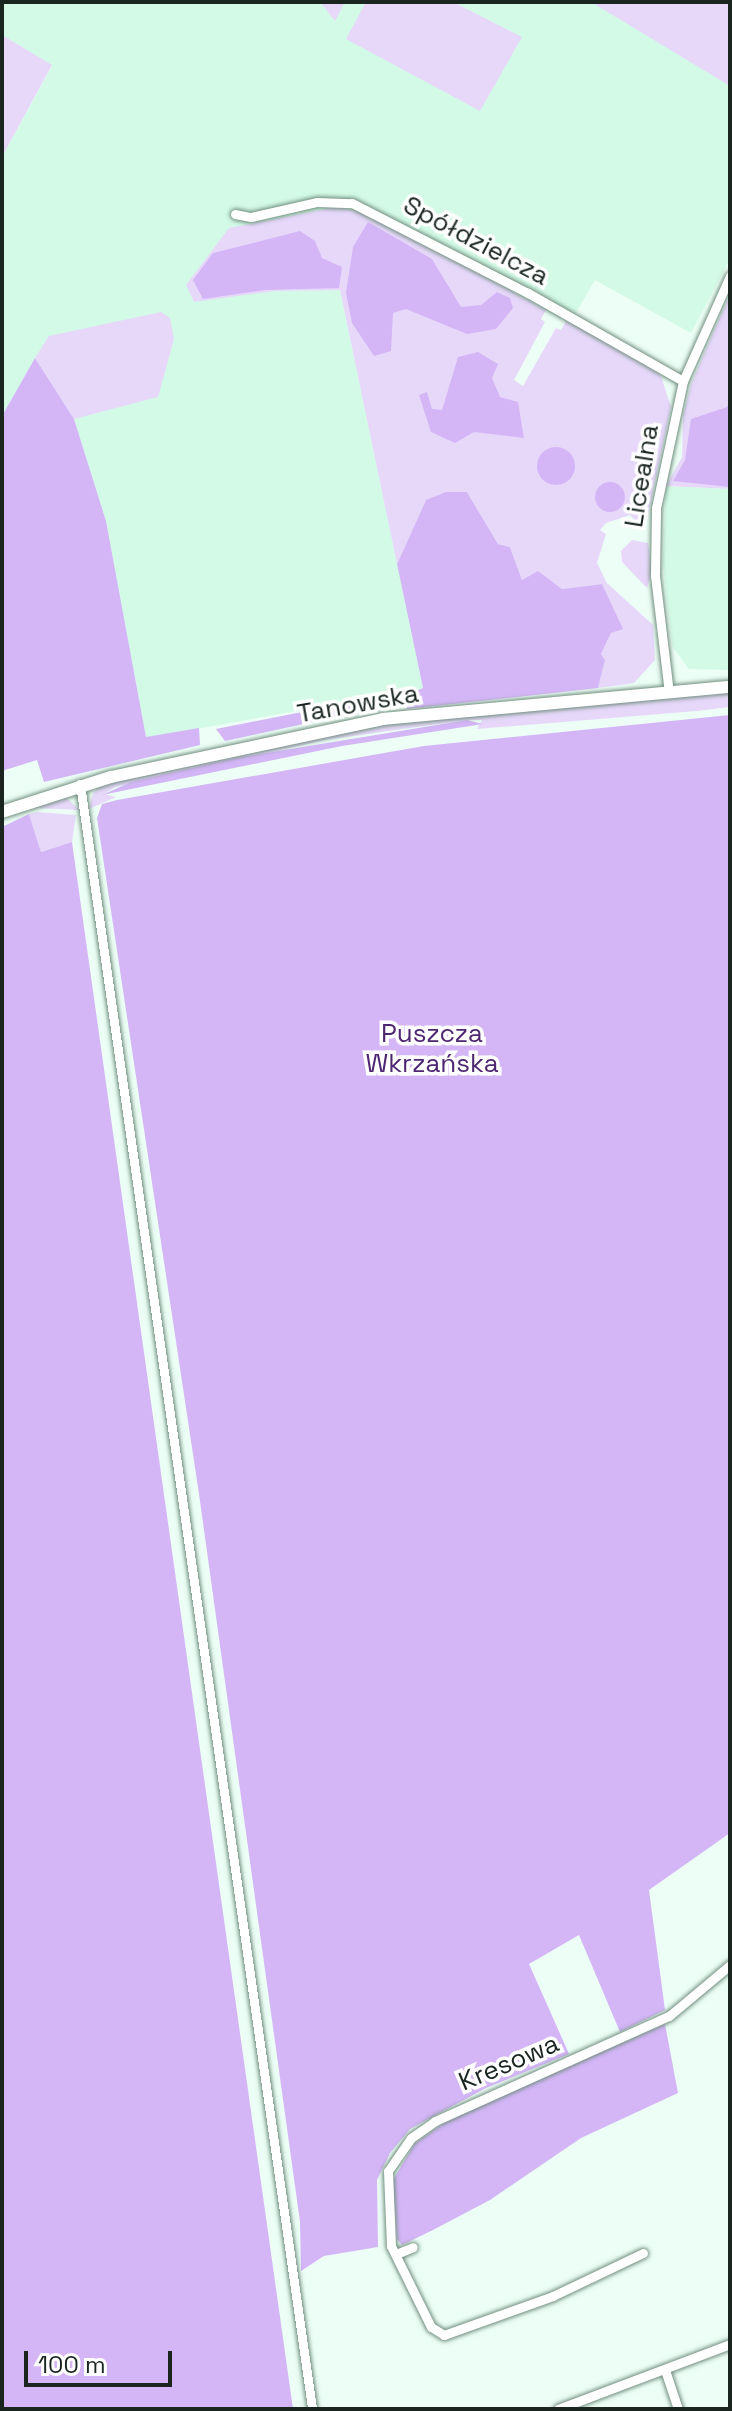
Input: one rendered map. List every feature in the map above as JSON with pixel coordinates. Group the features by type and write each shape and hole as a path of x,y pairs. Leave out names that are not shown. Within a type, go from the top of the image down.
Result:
{"main road":[{"name":"Tanowska","path":"2,812 80,784 383,719 730,687"}],"street":[{"name":"Spółdzielcza","path":"235,214 251,217 317,202 352,203 528,293 683,381"},
{"name":"Licealna","path":"669,693 654,531 683,381 730,276"},
{"path":"80,784 312,2409"},
{"name":"Kresowa","path":"643,2253 553,2296 444,2335 431,2327 396,2254 386,2184 392,2162 411,2138 447,2114 669,2016 730,1965"},
{"path":"396,2254 413,2247"},
{"path":"558,2409 730,2344"},
{"path":"665,2370 678,2409"}],"shaded area":[{"path":"2,2 730,2 730,259 691,333 595,280 570,323 370,214 275,291 340,290 423,688 146,738 106,521 74,419 35,358 2,416 2,157 52,66 2,35"},
{"path":"320,2 345,2 335,21"},
{"path":"366,2 453,2 522,37 480,111 346,39"},
{"path":"591,2 730,2 730,86"},
{"path":"2,35 52,65 2,157"},
{"path":"336,207 370,214 546,310 541,319 545,322 514,380 523,386 556,328 561,330 566,321 648,363 661,376 671,407 648,516 639,524 630,515 606,523 600,530 606,534 597,563 607,583 653,625 655,660 634,683 598,688 605,660 601,654 616,622 602,584 562,589 538,572 522,580 510,547 498,544 467,492 426,500 397,564 340,290 275,291 194,302 186,285 229,228"},
{"path":"730,294 730,489 666,486 682,457 683,415 691,384"},
{"path":"161,312 170,318 174,339 158,397 74,419 35,358 49,336"},
{"path":"666,486 730,489 730,670 689,669 672,646 663,564"},
{"path":"632,540 648,543 652,570 647,588 622,562 621,551"},
{"path":"730,692 730,707 697,711 477,729 482,720 467,720 325,740 115,787 104,794 116,797 89,809 93,793 102,784 377,724"},
{"path":"64,796 80,810 35,808 34,804"},
{"path":"29,814 76,815 72,842 41,852"}],"green space":[{"path":"368,222 432,259 461,307 481,305 497,292 510,298 513,308 496,329 467,334 406,309 393,313 391,351 374,356 352,323 346,293 353,247"},
{"path":"300,231 315,241 322,258 342,267 339,288 264,290 203,299 193,280 213,253"},
{"path":"478,352 498,364 492,378 500,397 518,402 524,438 474,432 455,443 431,432 419,395 427,392 432,409 442,410 458,357"},
{"path":"35,358 74,419 106,521 146,737 199,728 200,745 44,782 37,760 2,771 2,416"},
{"path":"730,401 730,487 673,481 685,460 691,419 727,407"},
{"path":"556,447 569,453 575,466 569,479 556,485 543,479 537,466 543,453"},
{"path":"610,482 621,486 625,497 621,508 610,512 599,508 595,497 599,486"},
{"path":"446,492 467,492 498,544 510,547 522,580 538,571 562,589 602,584 623,629 611,633 601,654 605,660 598,688 407,709 405,695 423,688 397,564 426,500"},
{"path":"368,699 368,710 225,741 216,729"},
{"name":"Puszcza Wkrzańska","path":"730,715 730,1833 649,1890 665,2010 620,2032 579,1935 529,1964 569,2054 486,2088 410,2129 390,2153 377,2180 378,2247 324,2256 301,2271 300,2222 199,1494 97,818 102,804 117,800 424,746"},
{"path":"467,720 483,724 342,746 102,795 131,782 236,758"},
{"path":"29,814 41,852 72,842 293,2409 2,2409 2,827"},
{"path":"665,2024 678,2093 581,2138 490,2200 433,2230 402,2245 397,2239 393,2180 415,2143 450,2119"}]}
